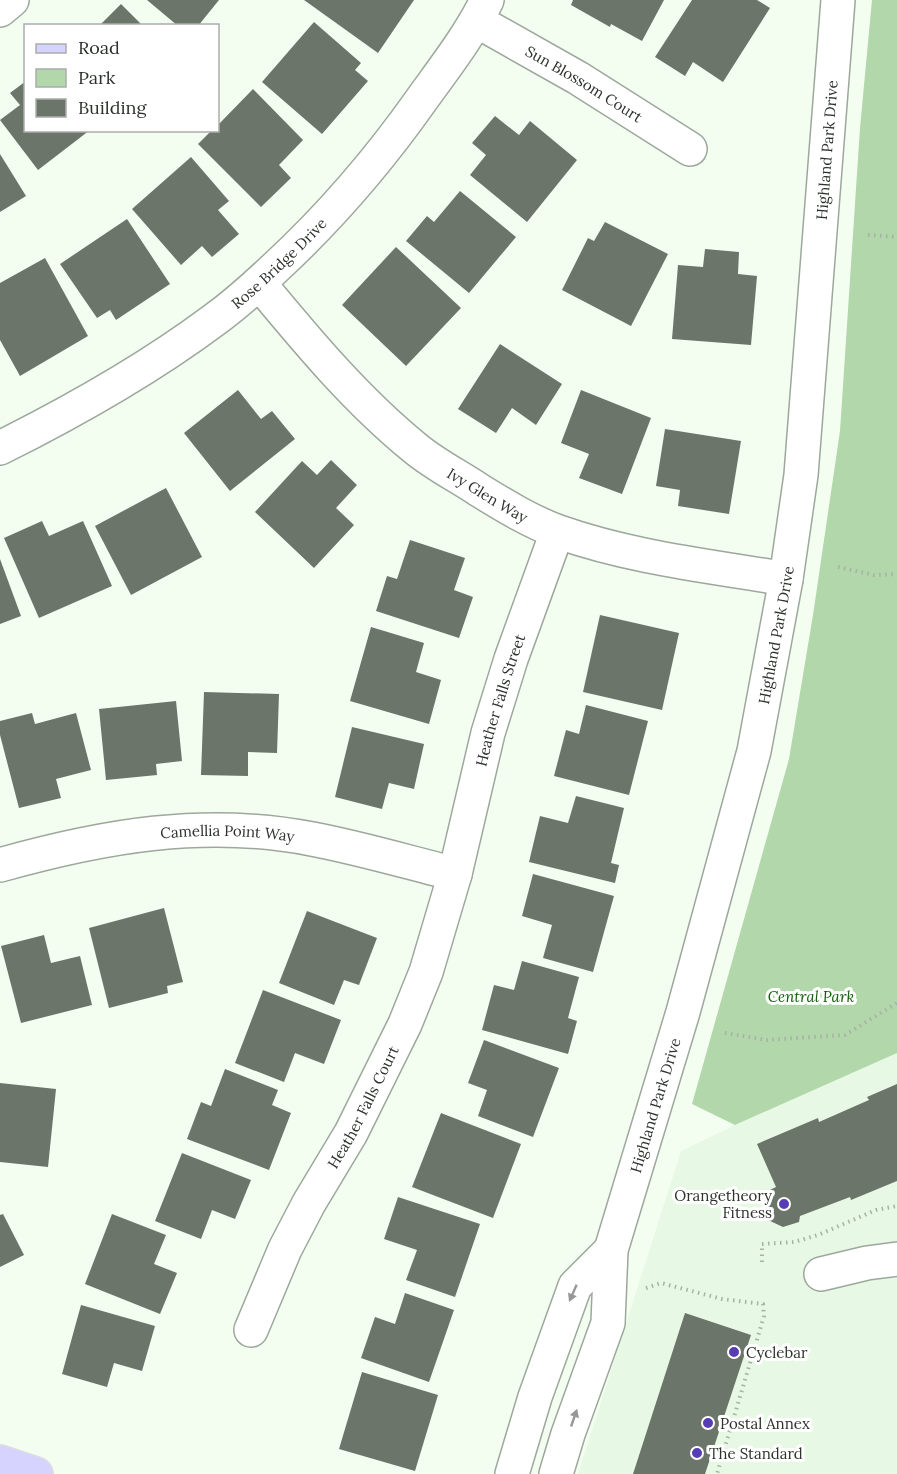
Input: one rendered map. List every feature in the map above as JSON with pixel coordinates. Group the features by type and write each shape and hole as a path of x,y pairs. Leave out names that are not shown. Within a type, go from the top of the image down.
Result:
{"main road":[{"path":"0,1462 36,1474"}],"street":[{"path":"0,10 12,0"},
{"name":"Highland Park Drive","path":"556,1474 608,1323 611,1250 683,1012 754,751 786,579 801,475 838,0"},
{"name":"Sun Blossom Court","path":"482,11 578,78 690,149"},
{"name":"Rose Bridge Drive","path":"0,448 68,413 151,363 215,319 259,283 328,216 361,179 396,135 482,11"},
{"name":"Ivy Glen Way","path":"259,283 335,371 416,449 528,519 557,532 594,544 646,556 786,579"},
{"name":"Heather Falls Street","path":"455,874 488,733 511,659 557,532"},
{"name":"Camellia Point Way","path":"0,865 92,842 143,834 221,830 311,838 455,874"},
{"name":"Heather Falls Court","path":"251,1330 285,1250 309,1203 351,1133 405,1024 426,972 455,874"},
{"name":"Highland Park Drive","path":"512,1474 535,1397 575,1286 611,1250"},
{"path":"821,1274 867,1263 897,1259"}],"path":[{"path":"868,235 897,237"},
{"path":"837,567 874,575 897,574"},
{"path":"725,1033 766,1040 845,1035 897,1003"},
{"path":"762,1262 762,1244 794,1242 818,1236 876,1210 897,1206"},
{"path":"646,1288 661,1283 722,1299 763,1304 764,1316 717,1474"}],"shaded area":[{"path":"897,1053 897,1474 578,1474 681,1151"}],"green space":[{"name":"Central Park","path":"872,0 897,0 897,1053 735,1125 692,1104 789,759 813,615 840,431 860,128"}],"building":[{"path":"147,0 219,0 200,24 176,24"},
{"path":"304,0 414,0 378,53"},
{"path":"573,0 664,0 642,41 611,24 610,27 571,5"},
{"path":"692,0 757,0 770,8 723,82 693,62 685,76 655,57"},
{"path":"121,4 141,24 101,24"},
{"path":"314,22 361,63 355,70 368,81 322,134 262,82"},
{"path":"24,82 24,132 87,132 38,170 0,120 20,105 10,93"},
{"path":"253,89 303,140 279,165 291,178 261,207 198,144 210,132 219,132 219,124"},
{"path":"495,116 519,135 530,121 577,160 527,222 470,175 486,155 472,143"},
{"path":"0,154 26,196 0,212"},
{"path":"191,157 229,201 218,210 239,234 212,257 202,246 181,265 132,209"},
{"path":"460,191 516,237 469,293 406,241 427,216 434,222"},
{"path":"127,219 170,284 116,320 110,310 97,318 60,264"},
{"path":"605,222 668,254 631,326 562,290 588,238 594,241"},
{"path":"396,247 461,308 406,366 342,305"},
{"path":"705,249 739,252 738,274 757,276 751,345 672,339 678,265 703,267"},
{"path":"45,258 88,336 20,376 0,340 0,283"},
{"path":"500,344 562,384 536,425 512,408 496,433 458,409"},
{"path":"238,390 261,419 272,411 295,439 230,491 184,433"},
{"path":"581,390 651,418 622,494 579,478 589,454 561,443"},
{"path":"665,429 741,441 729,514 678,506 680,490 656,486"},
{"path":"331,460 357,485 336,508 354,525 314,568 255,512 302,461 317,475"},
{"path":"166,488 202,557 131,595 95,526"},
{"path":"42,521 49,536 83,521 112,586 39,618 4,538"},
{"path":"410,540 465,558 454,590 473,597 459,638 376,611 387,576 397,579"},
{"path":"0,559 21,616 0,624"},
{"path":"600,615 679,633 662,710 583,692"},
{"path":"371,627 424,643 416,672 441,680 429,724 350,701"},
{"path":"204,692 279,694 277,753 248,752 248,776 201,775"},
{"path":"176,701 182,761 156,764 157,775 106,780 99,709"},
{"path":"586,705 648,721 629,795 554,776 566,730 579,734"},
{"path":"32,713 35,724 76,713 91,770 56,779 61,798 19,808 0,735 0,721"},
{"path":"352,727 424,744 414,789 389,783 382,809 335,797"},
{"path":"576,796 624,808 611,863 619,865 615,883 529,862 540,816 568,823"},
{"path":"533,874 614,896 593,972 543,958 552,925 522,916"},
{"path":"164,908 183,982 167,986 168,993 109,1008 89,928"},
{"path":"307,911 377,938 359,985 344,980 334,1005 279,983"},
{"path":"44,935 51,963 80,956 92,1005 21,1023 1,946"},
{"path":"522,961 579,977 568,1018 577,1021 568,1054 482,1030 494,985 514,990"},
{"path":"263,990 341,1020 324,1064 295,1053 284,1082 235,1063"},
{"path":"484,1040 559,1068 533,1137 478,1116 487,1090 468,1083"},
{"path":"225,1069 278,1090 272,1105 291,1113 269,1170 187,1139 201,1102 211,1106"},
{"path":"0,1083 56,1089 48,1167 0,1162"},
{"path":"897,1084 897,1181 851,1200 850,1197 800,1216 799,1222 783,1227 768,1220 762,1204 768,1191 776,1187 757,1144 818,1118 819,1122 869,1100 867,1097"},
{"path":"441,1113 521,1144 493,1218 412,1187"},
{"path":"182,1153 251,1180 235,1219 212,1210 201,1239 155,1221"},
{"path":"398,1197 480,1224 455,1297 406,1280 417,1250 384,1239"},
{"path":"3,1214 24,1255 0,1267 0,1215"},
{"path":"112,1214 166,1235 154,1264 177,1273 160,1314 85,1284"},
{"path":"405,1293 454,1310 429,1382 361,1358 375,1317 395,1324"},
{"path":"81,1305 155,1326 142,1371 114,1363 107,1387 62,1374"},
{"path":"685,1313 751,1335 705,1474 633,1474"},
{"path":"362,1372 438,1395 415,1471 339,1449"}],"place":[{"name":"Orangetheory Fitness","path":"784,1204"},
{"name":"Cyclebar","path":"734,1352"},
{"name":"Postal Annex","path":"708,1423"},
{"name":"The Standard","path":"697,1453"}]}
